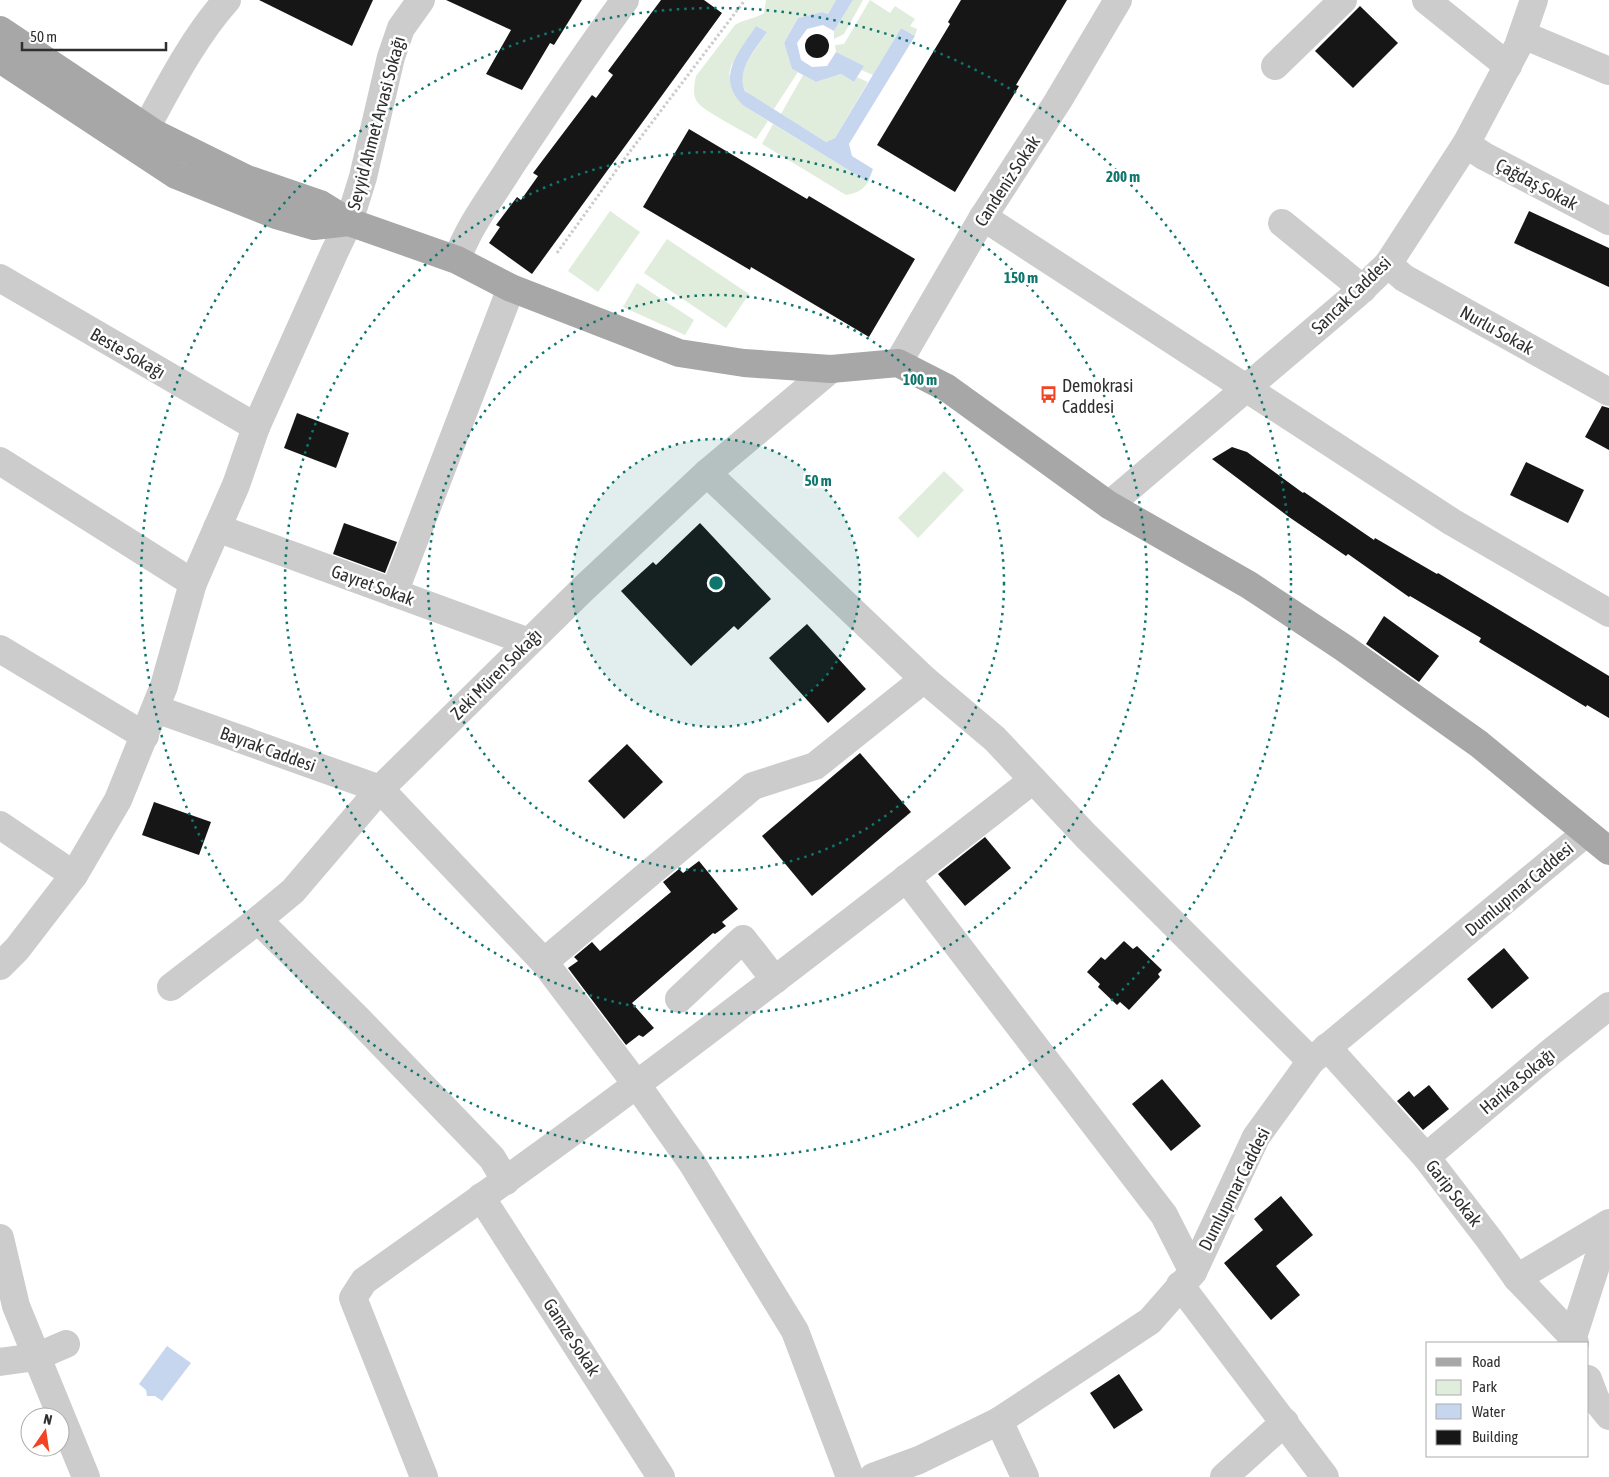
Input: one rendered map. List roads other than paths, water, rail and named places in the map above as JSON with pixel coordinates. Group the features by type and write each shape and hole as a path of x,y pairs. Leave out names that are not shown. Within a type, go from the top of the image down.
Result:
{"main road":[{"path":"0,30 154,133 247,179 320,204 349,222 457,260 511,288 679,352 744,363 831,369 898,363 947,388 1109,505 1249,585 1344,648 1479,744 1609,851"},
{"path":"0,59 176,176 276,215 314,226 349,222"}],"street":[{"path":"146,128 172,80 213,16 227,0"},
{"name":"Seyyid Ahmet Arvasi Sokağı","path":"0,966 17,949 74,875 118,800 156,709 193,583 236,485 256,427 349,222 363,177 391,57 401,28 421,0"},
{"path":"457,260 461,246 485,207 583,57 625,0"},
{"name":"Candeniz Sokak","path":"898,363 983,217 1058,101 1118,0"},
{"path":"1275,66 1343,0"},
{"path":"1426,0 1508,66"},
{"name":"Sancak Caddesi","path":"1109,505 1363,289 1388,264 1466,144 1508,66 1522,35 1534,0"},
{"path":"1522,35 1609,71"},
{"name":"Çağdaş Sokak","path":"1466,144 1484,156 1609,221"},
{"path":"983,217 1452,522 1609,613"},
{"path":"1282,223 1363,289"},
{"name":"Nurlu Sokak","path":"1388,264 1404,278 1609,392"},
{"name":"Beste Sokağı","path":"0,278 256,427"},
{"path":"394,593 511,288"},
{"name":"Zeki Müren Sokağı","path":"171,987 293,891 380,789 529,642 707,473 831,369"},
{"path":"0,461 193,583"},
{"name":"Garip Sokak","path":"707,473 924,678 995,739 1086,836 1426,1157 1490,1239 1517,1278 1574,1340"},
{"name":"Gayret Sokak","path":"217,528 529,642"},
{"path":"0,649 145,736"},
{"path":"544,962 753,786 815,766 924,678"},
{"name":"Bayrak Caddesi","path":"156,709 380,789"},
{"path":"424,1477 353,1298 364,1281 506,1181 637,1085 1034,780"},
{"path":"380,789 544,962 637,1085 702,1179 795,1331 869,1477"},
{"path":"0,825 74,875"},
{"name":"Dumlupınar Caddesi","path":"869,1477 918,1460 999,1421 1150,1321 1187,1278 1256,1137 1319,1054 1586,833"},
{"path":"906,878 1164,1215 1187,1278 1285,1422 1325,1477"},
{"path":"258,920 358,1019 492,1158 506,1181"},
{"path":"679,999 743,939 776,980"},
{"name":"Harika Sokağı","path":"1426,1157 1609,1006"},
{"name":"Gamze Sokak","path":"481,1197 661,1477"},
{"path":"1517,1278 1609,1224"},
{"path":"1574,1340 1609,1224"},
{"path":"0,1238 16,1306 86,1477"},
{"path":"0,1362 36,1357 66,1344"},
{"path":"1589,1382 1596,1400 1609,1416"},
{"path":"999,1421 1025,1477"},
{"path":"1224,1477 1285,1422"}],"water":[{"path":"836,0 853,0 834,31 823,25 807,29 797,43 801,60 812,67 827,66 836,52 864,66 854,82 841,74 816,82 792,69 784,43 798,18 822,12 828,14"},
{"path":"756,26 767,32 748,60 745,68 743,83 745,91 826,142 835,138 901,28 915,36 849,144 852,156 873,169 868,182 744,106 735,96 730,75 732,65"},
{"path":"167,1346 191,1363 162,1401 155,1396 147,1396 146,1390 139,1384"}],"place":[{"name":"Demokrasi Caddesi","path":"1048,395"}]}
